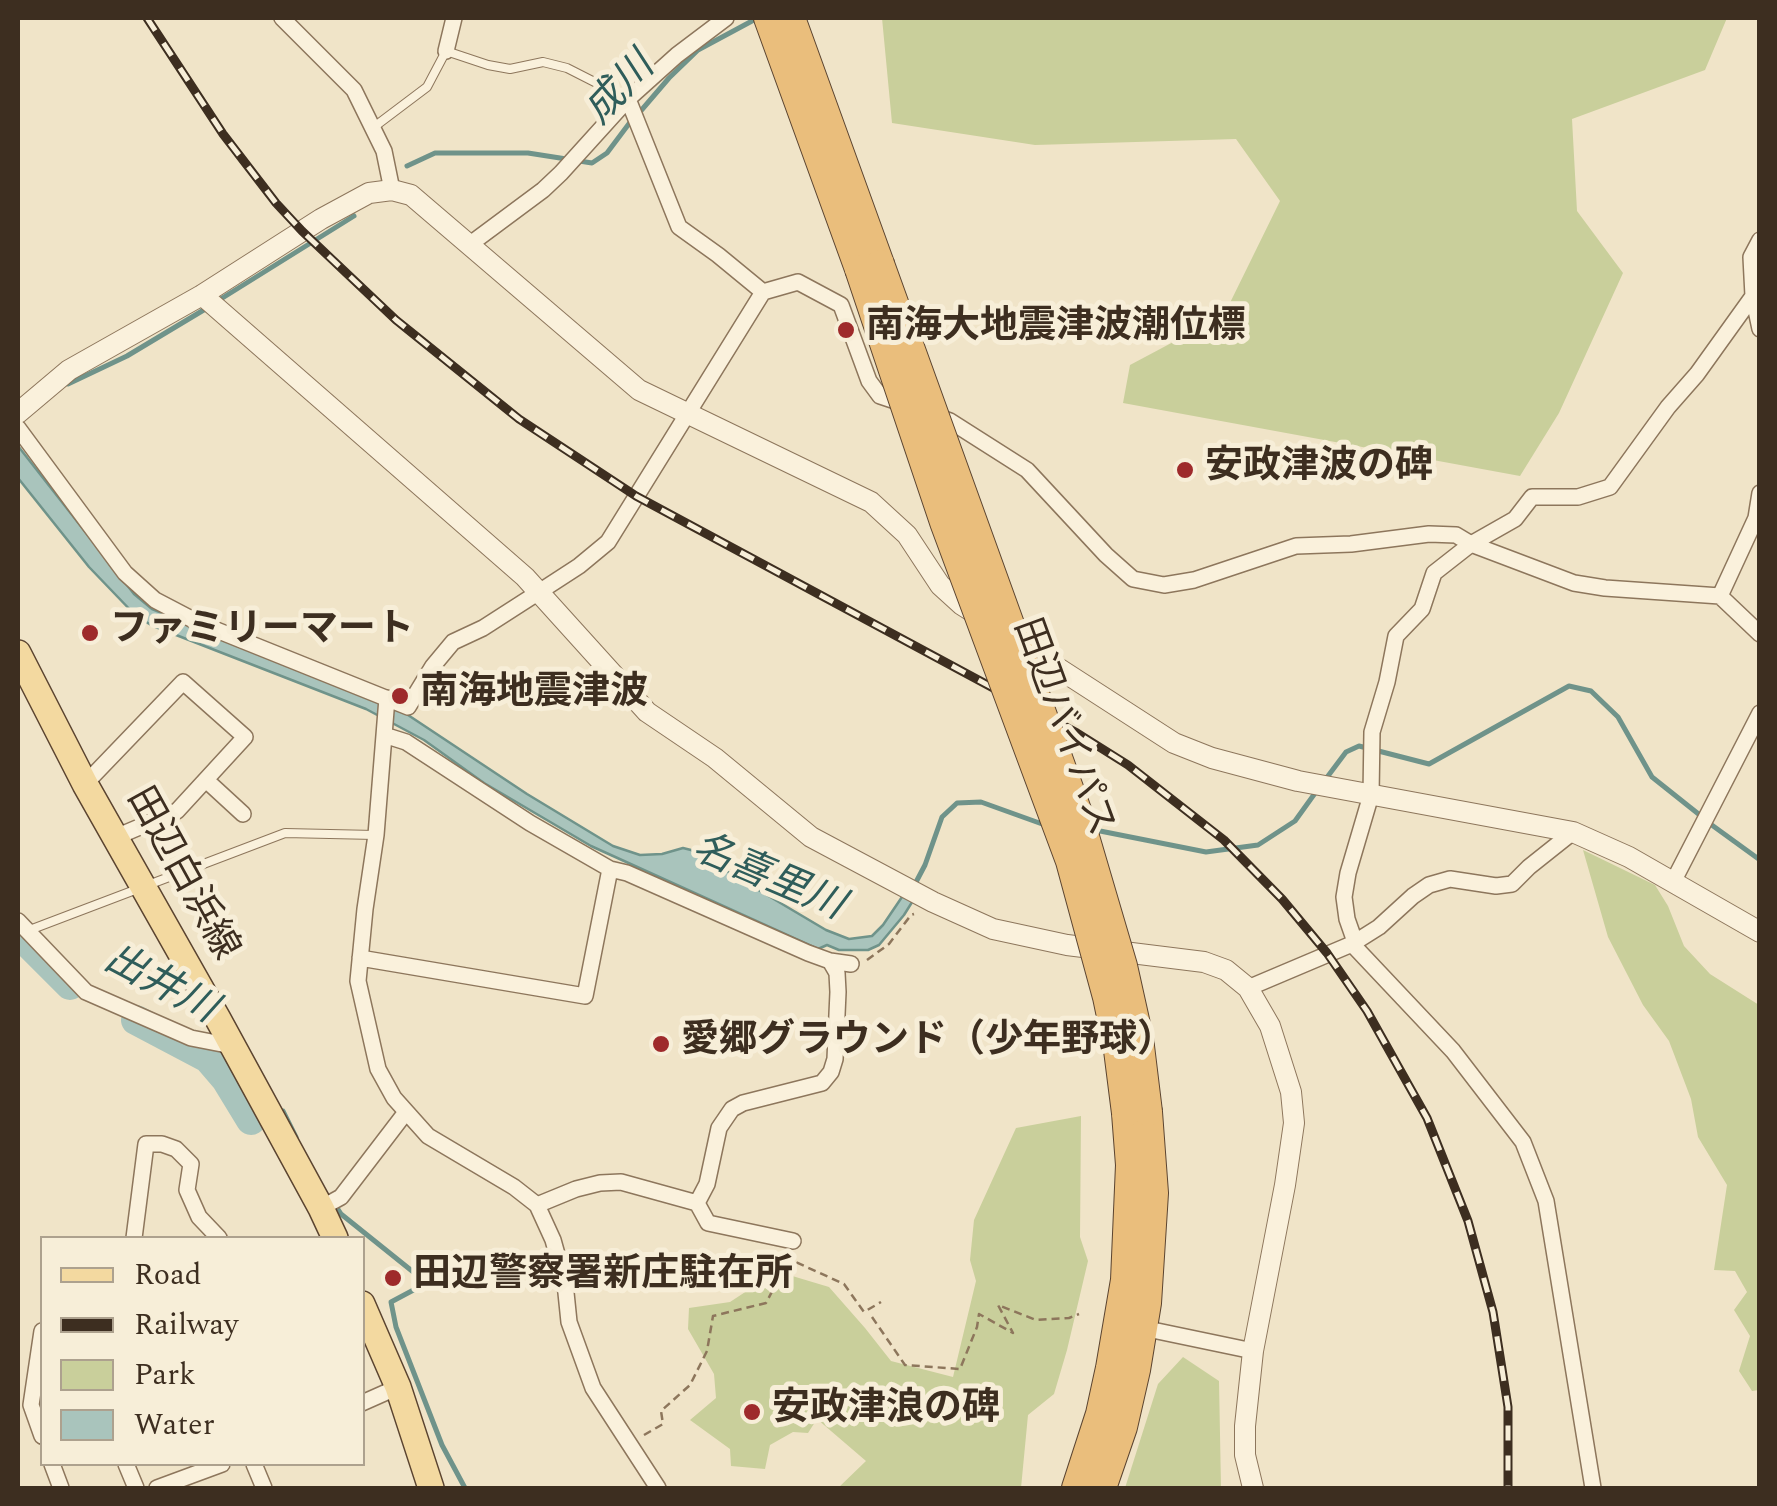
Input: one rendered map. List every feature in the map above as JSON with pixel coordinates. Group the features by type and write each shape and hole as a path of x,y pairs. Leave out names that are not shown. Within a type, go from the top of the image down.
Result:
{"highway":[{"name":"田辺バイパス","path":"768,18 870,266"},
{"name":"田辺バイパス","path":"791,18 870,266 944,522 1070,861 1137,1113 1130,1165 1125,1280 1131,1325 1124,1426 1102,1488"},
{"name":"田辺バイパス","path":"1076,1488 1131,1325"}],"main road":[{"name":"田辺白浜線","path":"18,654 232,1046 331,1203 335,1236"},
{"path":"365,1311 398,1387 431,1488"}],"street":[{"path":"282,18 354,90 384,152 392,190"},
{"path":"446,51 454,18"},
{"path":"468,245 561,173 628,100 724,18"},
{"path":"628,100 679,228 763,292"},
{"path":"18,413 69,370 369,193 392,190 410,195 639,390 871,502 907,534 940,584 962,604 1174,743 1212,758 1298,781 1572,832 1629,858 1760,932"},
{"path":"1760,240 1751,257 1760,328"},
{"path":"18,428 125,574 155,600 199,623 408,708 454,642 539,592 608,542 763,292 798,282 841,304 869,381 880,396 950,421 1027,470 1133,579 1164,585 1194,580 1296,546 1456,535 1470,544 1574,583 1720,596 1760,634"},
{"path":"202,295 539,592 646,712 715,758 811,838 930,901 993,929 1068,945 1204,962 1226,970 1248,988 1270,1026 1291,1092 1294,1123 1253,1350 1245,1426 1245,1455 1253,1488"},
{"path":"1592,1488 1546,1200 1523,1142 1453,1052 1353,941 1344,897 1371,795 1372,732 1396,636 1422,610 1434,573 1470,544 1514,519 1532,497 1578,498 1610,487 1753,296"},
{"path":"1720,596 1756,518 1760,493"},
{"path":"86,784 183,682 245,737 177,811 116,837"},
{"path":"387,701 358,981 378,1069 394,1098 428,1136 514,1187 536,1205 553,1240 565,1283 569,1322 593,1388 658,1488"},
{"path":"1672,882 1760,713"},
{"path":"384,732 610,869 830,960 851,964"},
{"path":"206,780 243,814"},
{"path":"1248,988 1360,939 1429,885 1450,879 1496,886 1512,884 1572,832"},
{"path":"360,958 585,996 610,869"},
{"path":"22,926 86,992 192,1038 232,1046"},
{"path":"697,1202 707,1184 718,1128 732,1108 822,1083 831,1072 838,992 837,974 830,960"},
{"path":"331,1203 406,1112"},
{"path":"134,1236 146,1144 176,1149 191,1164 187,1190 200,1217 218,1236"},
{"path":"536,1205 576,1189 620,1182 697,1202 708,1223 793,1240"},
{"path":"1131,1325 1253,1350"},
{"path":"40,1344 31,1405 40,1430"},
{"path":"365,1401 398,1387"},
{"path":"158,1488 217,1466"}],"lane":[{"path":"374,127 427,87 446,51 510,69 543,62 567,68 628,100"},
{"path":"22,926 286,833 376,836"}],"path":[{"path":"851,964 871,959 889,944 911,915 929,911 930,901"},
{"path":"630,1444 662,1424 661,1411 690,1386 707,1351 713,1316 766,1303 789,1259 844,1284 864,1312 880,1302"},
{"path":"872,1317 905,1365 960,1370 979,1314 1013,1333 998,1305 1036,1320 1079,1314"}],"green space":[{"path":"882,18 1727,18 1705,70 1572,119 1577,211 1623,273 1559,413 1520,476 1123,403 1130,365 1224,315 1280,201 1236,139 1035,145 892,123"},
{"path":"1583,850 1655,885 1684,946 1710,974 1759,1005 1759,1390 1752,1391 1739,1371 1750,1336 1734,1310 1747,1292 1735,1271 1714,1270 1727,1185 1698,1137 1691,1099 1669,1041 1643,1005 1608,937"},
{"path":"1081,1116 1080,1237 1088,1261 1054,1394 1028,1415 1021,1488 838,1488 866,1461 817,1419 808,1433 793,1432 770,1445 765,1469 731,1466 730,1449 690,1420 716,1398 714,1374 688,1329 689,1308 730,1302 759,1283 769,1269 829,1287 891,1361 953,1377 976,1281 970,1260 974,1220 1016,1128"},
{"path":"1183,1357 1219,1381 1221,1488 1125,1488 1158,1384"}],"water":[{"path":"18,446 134,594 152,609 405,713 613,846 640,855 691,850 826,930 849,939 872,936 904,894 914,899 879,945 868,950 839,950 827,945 818,949 591,846 484,783 424,740 366,709 153,626 137,617 89,567 18,478"}],"waterway":[{"name":"成川","path":"639,113 698,50 752,21"},
{"name":"成川","path":"407,166 435,153 528,153 592,163 607,153 631,121"},
{"name":"成川","path":"216,302 354,216"},
{"name":"成川","path":"68,384 127,356 207,308"},
{"name":"名喜里川","path":"1325,780 1346,752 1359,746 1429,764 1569,686 1591,691 1618,717 1652,777 1701,816"},
{"name":"名喜里川","path":"1090,829 1206,852 1258,845 1295,821 1318,789"},
{"name":"名喜里川","path":"915,884 942,817 957,803 981,802 1045,825"},
{"name":"名喜里川","path":"1709,823 1760,860"},
{"name":"出井川","path":"18,933 70,985"},
{"name":"出井川","path":"136,1020 208,1058 251,1120"},
{"name":"出井川","path":"283,1111 296,1137"},
{"name":"出井川","path":"334,1203 341,1214 417,1275 421,1286 391,1302 396,1327 442,1445 465,1488"}],"railway":[{"path":"147,18 223,134 276,203 396,320 519,419 636,496 1077,733 1128,765 1224,840 1282,899 1327,953 1367,1011 1427,1118 1468,1221 1493,1312 1508,1407 1508,1488"}],"place":[{"name":"南海大地震津波潮位標","path":"846,330"},
{"name":"安政津波の碑","path":"1185,470"},
{"name":"ファミリーマート","path":"90,633"},
{"name":"南海地震津波","path":"400,696"},
{"name":"愛郷グラウンド（少年野球）","path":"661,1044"},
{"name":"田辺警察署新庄駐在所","path":"393,1278"},
{"name":"安政津浪の碑","path":"752,1412"}]}
